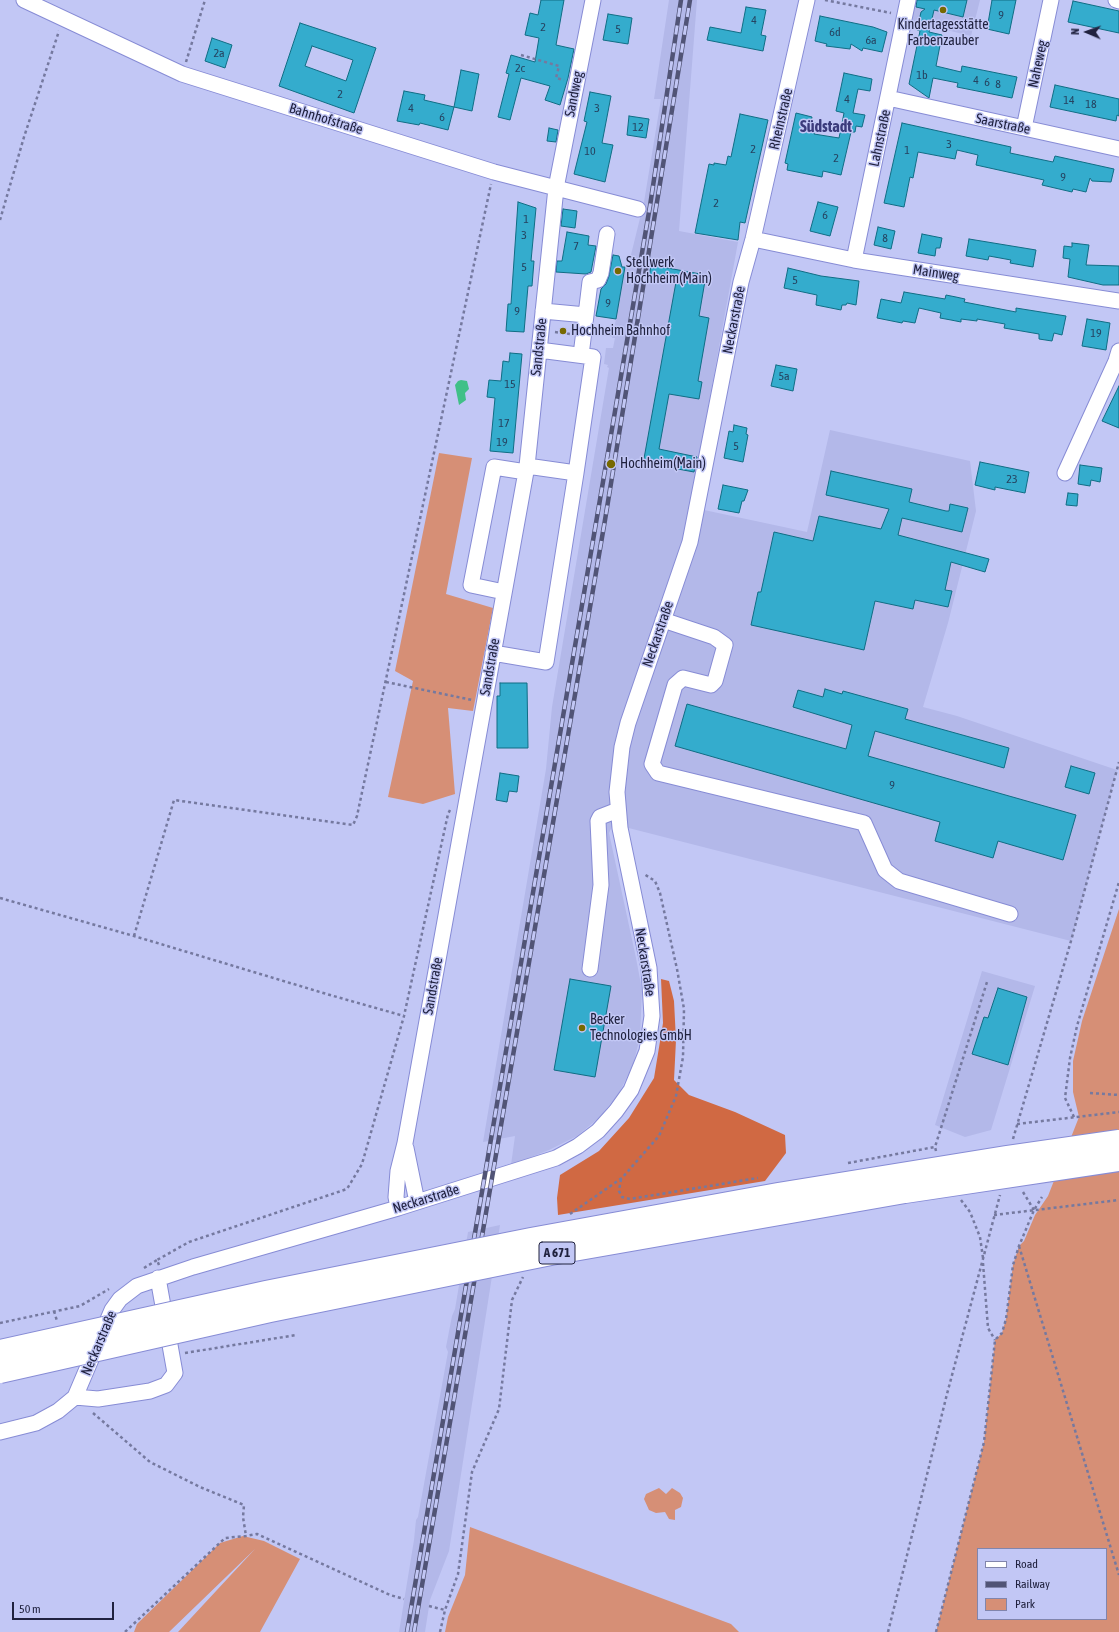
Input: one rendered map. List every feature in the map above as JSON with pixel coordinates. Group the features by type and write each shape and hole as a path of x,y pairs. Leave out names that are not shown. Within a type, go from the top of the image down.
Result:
{"highway":[{"name":"A 671","path":"0,1351 266,1292 530,1238 785,1193 1006,1157 1119,1141"},
{"name":"A 671","path":"0,1372 270,1311 559,1253 905,1192 1119,1160"}],"street":[{"name":"Bahnhofstraße","path":"24,0 182,74 494,172 638,208"},
{"name":"Sandweg","path":"556,188 593,0"},
{"name":"Rheinstraße","path":"753,239 807,0"},
{"name":"Lahnstraße","path":"854,260 908,0"},
{"name":"Naheweg","path":"1024,128 1051,0"},
{"name":"Saarstraße","path":"888,98 1119,149"},
{"name":"Sandstraße","path":"398,1208 396,1197 398,1170 405,1143 526,469 556,188"},
{"path":"581,355 590,282 598,280 601,273 607,234"},
{"name":"Mainweg","path":"753,239 854,260 1119,301"},
{"name":"Neckarstraße","path":"0,1432 36,1423 58,1411 74,1397 112,1310 120,1299 136,1286 161,1276 398,1208 556,1158 578,1146 598,1131 616,1111 631,1090 647,1050 652,1016 648,968 623,853 618,810 619,769 628,724 684,560 694,524 741,282 753,239"},
{"path":"543,311 586,315"},
{"path":"493,653 546,662 576,473 593,357 539,350"},
{"path":"1065,473 1116,361 1119,350"},
{"path":"504,592 471,585 494,467 576,473"},
{"path":"663,620 714,637 724,645 715,681 711,684 683,678 675,685 652,764 658,773 864,823 885,870 899,881 1010,914"},
{"path":"590,969 601,885 598,822 600,817 618,810"},
{"name":"Sandstraße","path":"405,1143 417,1202"},
{"path":"74,1397 98,1399 120,1397 150,1391 166,1385 175,1374 161,1276"}],"path":[{"path":"182,74 205,0"},
{"path":"825,0 905,16"},
{"path":"0,220 24,137 64,18"},
{"path":"521,55 559,66 556,78 576,83"},
{"path":"134,936 174,800 352,825 357,816 494,172"},
{"path":"556,332 577,334"},
{"path":"386,682 484,702"},
{"path":"1119,762 1071,941 1017,1124 1119,1112"},
{"path":"138,1271 189,1242 347,1189 362,1164 404,1016 448,814 451,808 456,806 465,807"},
{"path":"1074,1117 1065,1098 1070,1058 1077,1026 1119,882"},
{"path":"0,898 404,1016"},
{"path":"1090,1094 1119,1095"},
{"path":"847,1163 935,1147"},
{"path":"622,1178 619,1191 622,1197 630,1199 762,1178"},
{"path":"936,1632 984,1442 995,1340 1002,1333 1006,1319 1013,1265 1034,1210 1042,1197"},
{"path":"888,1632 947,1394 994,1215 1119,1200"},
{"path":"1019,1246 1119,1575"},
{"path":"157,1260 161,1276"},
{"path":"440,1632 445,1610 458,1574 472,1472 499,1409 512,1300 525,1273"},
{"path":"0,1323 80,1306 112,1287"},
{"path":"173,1355 296,1335"},
{"path":"74,1397 150,1462 200,1487 244,1505 243,1518 246,1536"},
{"path":"125,1632 225,1538 257,1534 390,1595 404,1599"},
{"path":"429,1606 445,1610"}],"shaded area":[{"path":"669,0 697,0 679,231 738,242 690,507 807,532 830,430 970,461 976,511 948,623 923,707 957,716 1117,770 1071,941 613,824 609,833 642,990 640,1037 633,1065 619,1093 600,1117 577,1136 549,1150 511,1165 515,1136 483,1142 546,769 552,707 609,368 607,367 608,365 604,364 606,348 613,348 615,338 612,338 616,319 600,317 602,307 598,306 600,292 606,283 611,255 619,256 622,267 628,267 644,202 661,99 654,99"},
{"name":"Kindertagesstätte Farbenzauber","path":"911,0 980,0 971,36 906,20"},
{"path":"461,380 467,381 469,389 465,393 466,400 459,405 455,385"},
{"path":"982,971 1035,986 991,1130 965,1137 935,1125"},
{"path":"661,979 669,981 674,1001 676,1040 674,1080 689,1095 735,1112 785,1135 786,1153 765,1181 558,1215 557,1198 560,1175 599,1151 629,1118 654,1078 663,1023"},
{"path":"500,1225 449,1551 430,1600 425,1632 399,1632 416,1520 418,1517 448,1352 446,1347 452,1316 455,1309 468,1232"}],"green space":[{"path":"439,453 472,458 446,594 493,608 473,711 448,708 455,794 423,804 388,797 413,681 395,671"},
{"path":"1119,909 1119,1632 936,1632 984,1442 995,1340 1002,1333 1006,1319 1013,1265 1019,1246 1024,1241 1035,1215 1048,1196 1079,1117 1073,1092 1073,1061 1082,1021"},
{"path":"659,1488 666,1494 672,1488 680,1493 683,1498 681,1507 675,1510 675,1520 669,1519 665,1512 656,1513 649,1510 644,1499 646,1494"},
{"path":"470,1527 731,1624 739,1632 445,1632 448,1617 465,1575"},
{"path":"243,1536 264,1541 300,1559 260,1632 178,1632 255,1549 169,1632 134,1632 137,1624 220,1543"}],"building":[{"path":"541,0 564,0 556,45 574,49 568,78 560,105 545,100 550,86 521,78 510,120 498,117 509,74 506,73 511,55 535,62 539,38 525,35 530,13 538,15"},
{"path":"917,0 967,0 963,17 934,10 929,32 942,35 936,66 961,72 962,66 1017,77 1012,98 957,87 958,83 933,78 929,98 909,84 920,31 917,30 921,12 925,9 916,7"},
{"path":"992,0 1016,0 1009,34 987,29"},
{"path":"1073,1 1119,11 1119,33 1068,22"},
{"path":"746,7 766,10 761,35 766,36 763,51 707,40 710,27 741,33"},
{"path":"608,14 632,18 628,44 603,40"},
{"path":"820,16 873,27 887,32 882,52 863,48 862,51 851,44 850,49 826,46 827,44 815,41"},
{"path":"300,23 376,48 354,113 279,86","holes":["312,46 353,60 346,81 305,66"]},
{"path":"212,38 232,45 225,68 205,61"},
{"path":"461,70 479,74 472,111 454,107"},
{"path":"844,73 872,79 870,91 858,89 853,113 865,115 862,127 856,126 855,132 851,132 841,175 823,171 822,177 787,170 788,164 785,163 796,113 812,117 811,122 817,123 814,134 839,138 844,113 836,111"},
{"path":"1055,85 1119,99 1119,116 1117,115 1116,121 1050,107"},
{"path":"404,91 425,95 424,100 454,107 448,130 420,123 419,125 397,121"},
{"path":"590,92 611,96 602,143 613,145 605,182 574,174 587,122 584,121"},
{"path":"740,114 768,120 745,223 740,222 738,240 695,233 709,164 714,165 714,163 726,165 728,156 731,157"},
{"path":"629,116 649,119 646,138 627,135"},
{"path":"902,123 1011,147 1010,153 1053,162 1055,156 1114,169 1111,182 1092,181 1090,178 1086,192 1073,189 1072,192 1042,185 1044,180 976,165 978,155 957,150 955,159 918,152 913,178 910,177 904,207 884,203"},
{"path":"549,128 558,130 556,142 547,141"},
{"path":"518,202 536,208 531,261 534,261 532,286 528,286 524,332 506,331 508,304 511,304"},
{"path":"818,202 838,207 830,236 810,231"},
{"path":"563,209 577,211 575,228 561,226"},
{"path":"878,227 895,231 891,249 874,245"},
{"path":"567,232 589,236 588,245 596,246 591,272 586,274 556,272 557,261 562,261"},
{"path":"922,234 942,238 940,248 936,248 935,256 918,253"},
{"path":"969,239 1036,250 1033,267 1010,263 1011,260 989,256 988,260 966,256"},
{"path":"1072,243 1089,245 1086,265 1119,266 1119,285 1103,285 1068,277 1070,259 1063,258 1064,246 1072,247"},
{"path":"613,255 619,256 622,267 625,267 616,319 596,316 601,289 606,284 609,276"},
{"path":"651,265 706,275 699,316 709,318 698,381 702,382 699,399 669,394 659,449 697,457 694,472 643,464 676,282 649,278"},
{"path":"788,268 821,276 859,281 856,305 847,303 846,305 842,305 841,310 816,305 817,295 784,288"},
{"path":"904,292 945,299 946,295 965,299 964,302 1016,312 1016,308 1066,316 1062,335 1054,333 1052,341 1039,339 1039,334 1004,328 1005,324 977,319 977,321 961,319 961,322 940,318 941,313 919,308 915,323 903,321 902,323 877,318 881,299 901,303"},
{"path":"1087,319 1110,323 1106,350 1082,346"},
{"path":"510,353 522,354 513,453 490,451 495,398 487,397 489,380 501,381 503,361 509,362"},
{"path":"776,365 797,369 793,391 771,386"},
{"path":"1119,386 1119,428 1102,421"},
{"path":"734,425 747,428 746,434 748,435 743,462 724,458 729,431 733,432"},
{"path":"980,462 1029,472 1025,493 995,487 995,490 975,485"},
{"path":"1080,465 1102,468 1100,482 1091,480 1090,486 1078,484"},
{"path":"831,471 912,489 909,502 946,511 949,511 950,504 968,508 962,532 902,518 898,535 989,559 985,572 951,562 945,590 952,591 948,607 915,600 913,609 875,601 864,650 751,625 758,592 761,592 774,532 813,541 819,516 881,529 889,509 826,495"},
{"path":"723,485 748,490 744,501 742,501 739,513 718,509"},
{"path":"1068,493 1078,494 1077,506 1066,505"},
{"path":"500,683 527,683 528,748 497,748 497,696 500,696"},
{"path":"825,689 842,694 843,691 908,709 905,719 1009,748 1004,768 875,731 868,756 1076,815 1063,860 998,841 993,858 935,841 940,822 675,746 687,704 846,749 852,725 793,707 798,690 823,697"},
{"path":"1071,766 1095,773 1089,794 1065,787"},
{"path":"500,773 519,776 517,792 509,791 507,802 496,800"},
{"name":"Becker Technologies GmbH","path":"570,979 611,986 595,1077 554,1070"},
{"path":"998,988 1027,997 1008,1065 972,1054 984,1017 988,1018"}],"railway":[{"path":"407,1632 650,206 681,0"},
{"path":"414,1632 605,520 690,0"}],"place":[{"name":"Kindertagesstätte Farbenzauber","path":"943,10"},
{"name":"Stellwerk Hochheim(Main)","path":"618,271"},
{"name":"Hochheim Bahnhof","path":"563,331"},
{"name":"Hochheim(Main)","path":"611,464"},
{"name":"Becker Technologies GmbH","path":"582,1028"}],"district":[{"name":"Südstadt","path":"826,127"}]}
